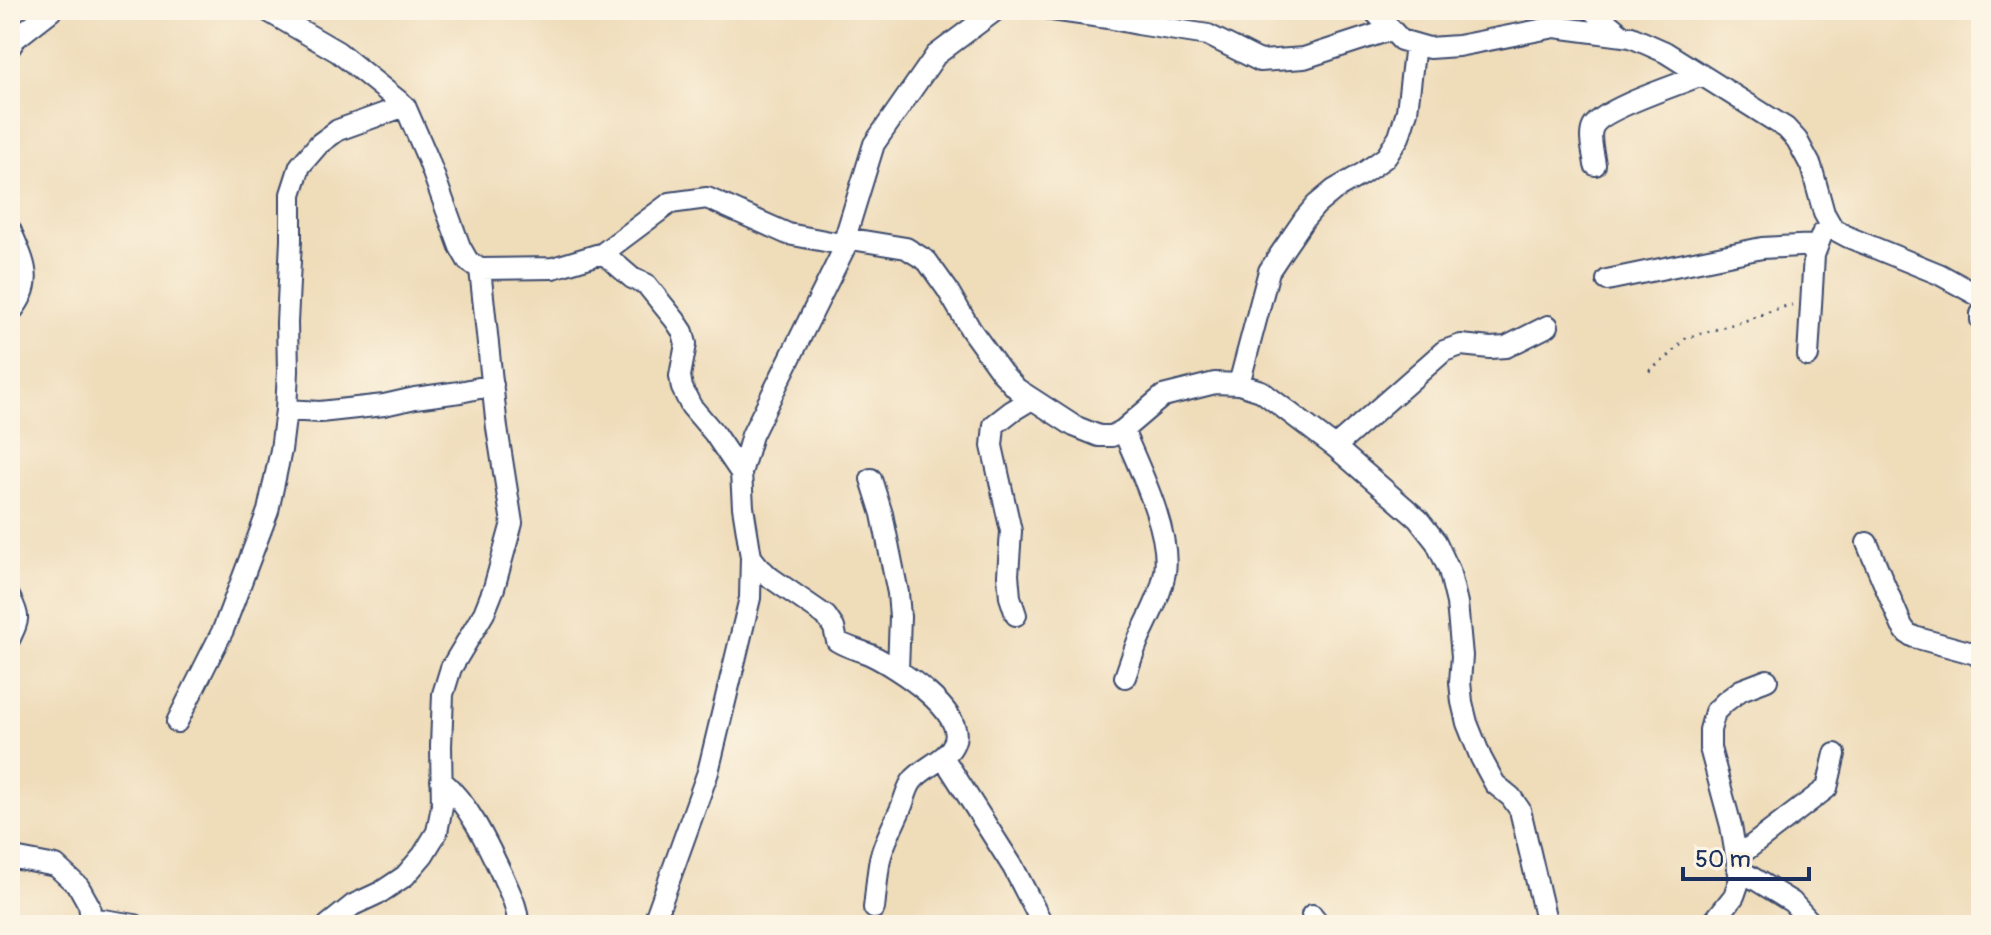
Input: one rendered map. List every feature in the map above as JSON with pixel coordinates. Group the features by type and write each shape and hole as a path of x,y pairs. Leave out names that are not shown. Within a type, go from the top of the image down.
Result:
{"street":[{"path":"12,41 52,10"},
{"path":"266,10 338,52 405,106 460,247 468,261 480,269 553,268 603,253 670,203 707,198 788,234 906,248 927,261 971,330 1017,389 1074,426 1099,436 1112,436 1163,396 1186,389 1215,383 1239,384 1261,391 1335,447 1418,519 1436,542 1449,570 1457,603 1462,656 1461,692 1467,723 1495,784 1511,797 1520,810 1547,925"},
{"path":"653,925 708,772 750,598 751,557 741,473 752,435 845,241 874,144 936,55 996,10"},
{"path":"1052,10 1208,35 1260,61 1304,58 1390,30"},
{"path":"1373,10 1401,40 1429,48 1458,46 1555,27 1631,37 1665,52 1786,128 1797,140 1811,166 1824,213 1833,229 1939,274 1981,297"},
{"path":"1592,10 1622,35"},
{"path":"1239,384 1269,271 1316,205 1386,157 1399,137 1407,111 1415,44"},
{"path":"1595,165 1591,131 1598,119 1702,75"},
{"path":"177,722 223,630 268,511 286,410 291,194 300,166 319,144 338,130 405,106"},
{"path":"1808,356 1814,255 1827,219"},
{"path":"10,229 27,276 25,290 10,313"},
{"path":"1607,280 1762,248 1817,245"},
{"path":"603,253 632,278 646,284 683,332 686,344 680,376 682,388 691,406 741,473"},
{"path":"328,925 353,905 405,876 437,832 442,806 443,694 451,668 484,613 512,523 497,428 480,269"},
{"path":"1335,447 1444,351 1461,345 1506,347 1548,326"},
{"path":"286,410 320,412 384,405 493,385"},
{"path":"1016,615 1008,575 1011,531 992,446 994,425 1032,399"},
{"path":"1123,430 1150,492 1159,524 1165,571 1156,605 1125,677"},
{"path":"871,479 882,514 898,593 898,669"},
{"path":"1867,543 1907,633 1976,654 1981,659"},
{"path":"751,557 790,592 826,616 834,628 837,641 898,669 937,702 953,722 955,743 943,757 911,782 881,857 874,908"},
{"path":"750,598 760,599 790,592"},
{"path":"10,598 18,620 10,638"},
{"path":"1711,925 1734,896 1740,879 1731,826 1710,748 1710,730 1715,712 1725,702 1741,690 1767,680"},
{"path":"1738,863 1827,788 1835,754"},
{"path":"943,757 1013,867 1043,925"},
{"path":"441,780 456,793 488,843 512,894 518,925"},
{"path":"10,859 56,866 79,887 89,905 91,922 135,925"},
{"path":"1738,863 1792,902 1813,925"}],"path":[{"path":"1649,371 1686,338 1811,300"}]}
